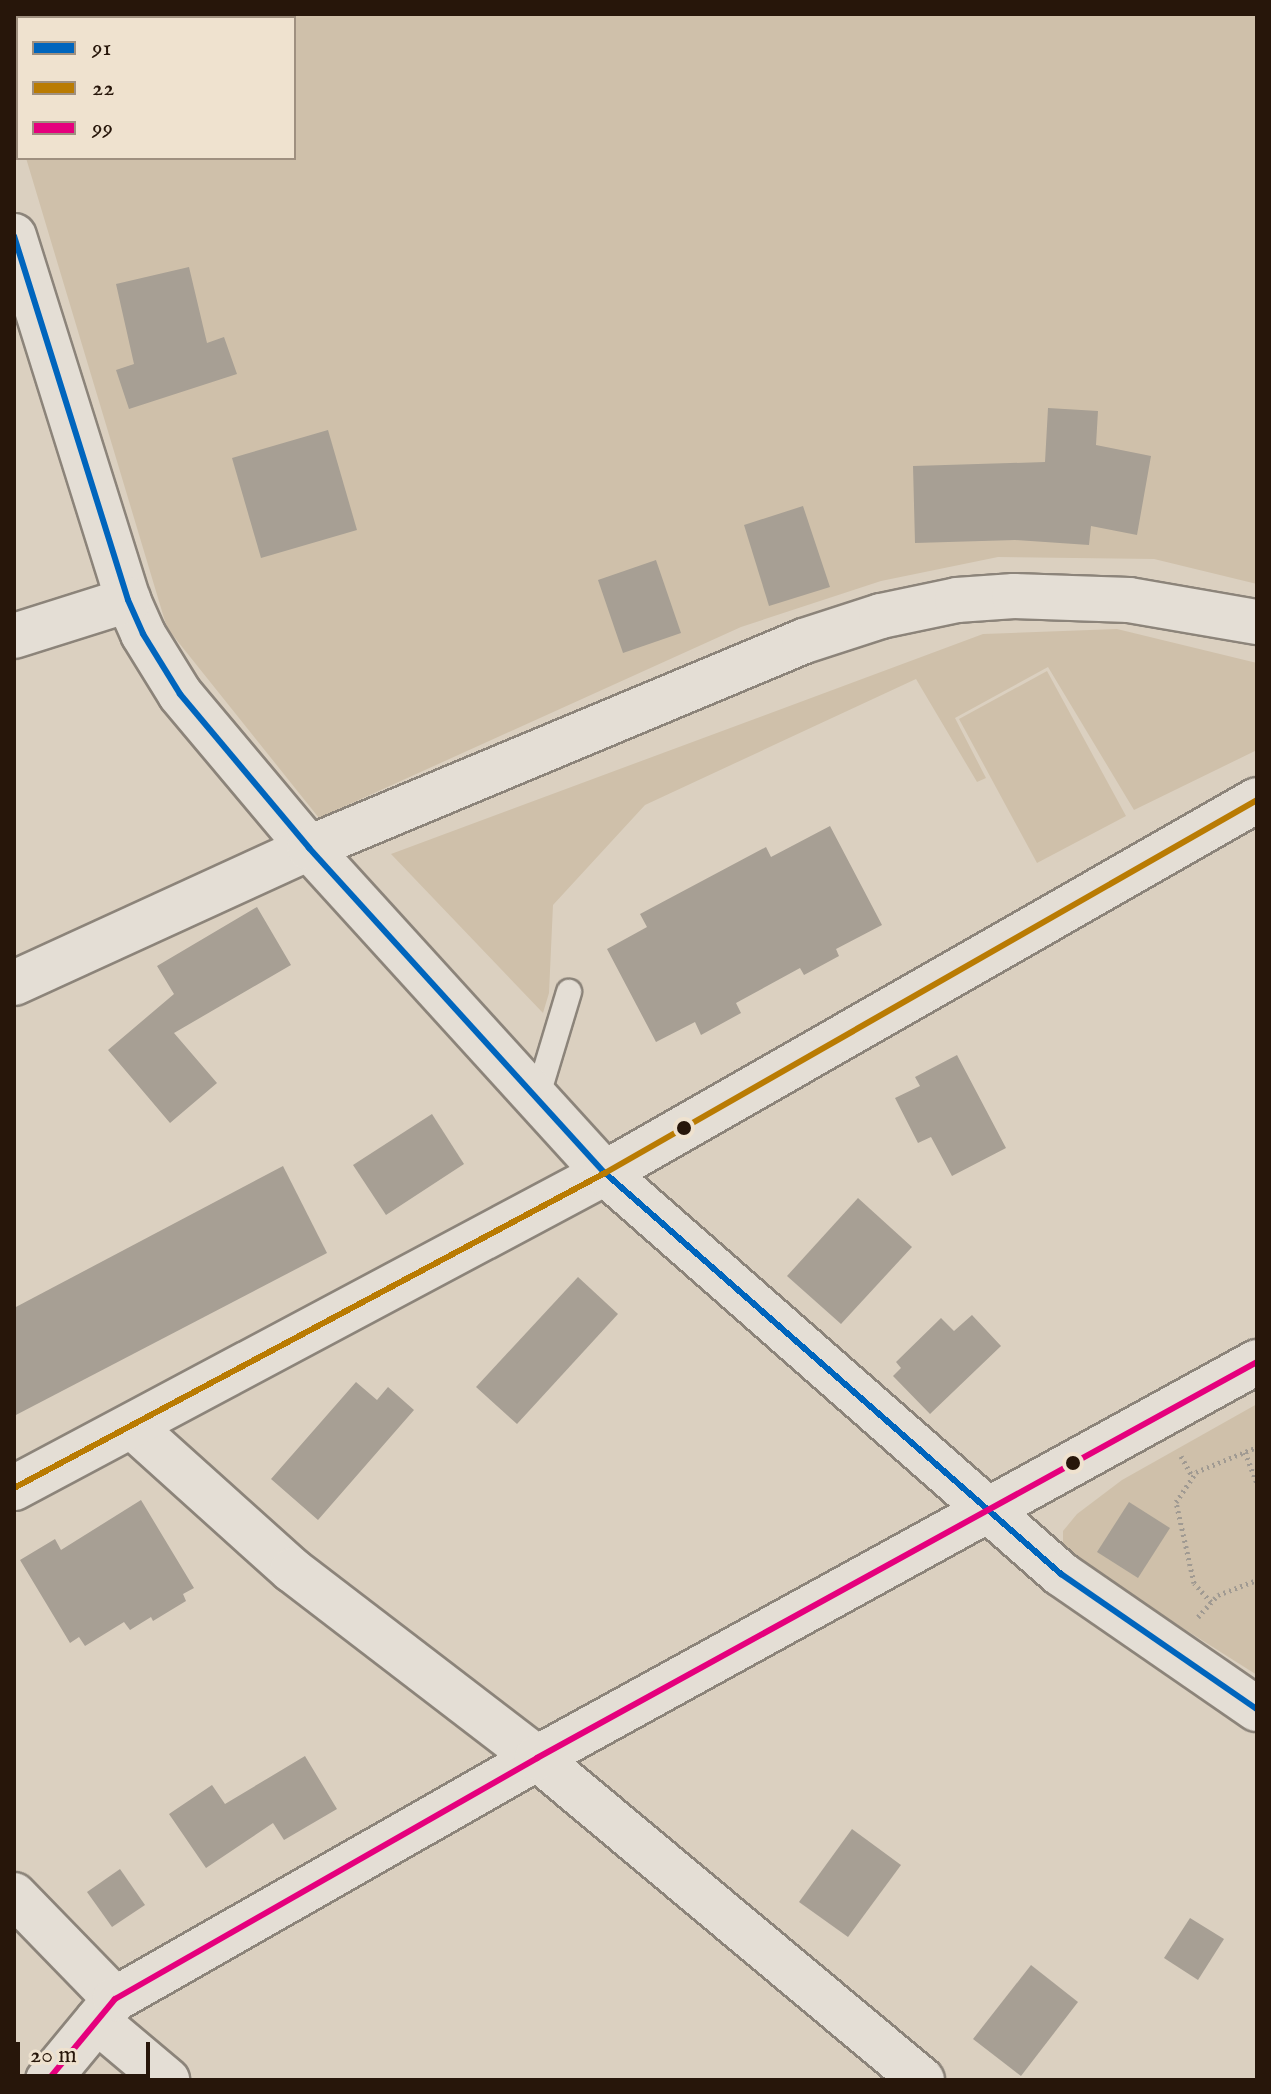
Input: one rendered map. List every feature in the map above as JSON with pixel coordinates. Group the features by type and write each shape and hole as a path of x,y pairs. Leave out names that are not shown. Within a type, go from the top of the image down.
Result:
{"street":[{"path":"14,236 128,600 180,694 309,848 605,1173 1073,1583 1257,1709"},
{"path":"14,983 309,848 804,641 881,616 957,600 1014,596 1129,600 1257,622"},
{"path":"14,636 128,600"},
{"path":"14,1488 605,1173 1256,805"},
{"path":"48,2080 106,2010 537,1758 986,1508 1257,1362"},
{"path":"133,1427 292,1570 537,1758 922,2080"},
{"path":"14,1895 167,2080"}],"lane":[{"path":"537,1098 569,992"}],"path":[{"path":"1257,1447 1196,1472 1176,1502 1194,1583 1202,1594 1211,1602 1257,1580"},
{"path":"1245,1452 1257,1483"}],"shaded area":[{"path":"14,14 1257,14 1257,584 1154,559 998,557 881,581 741,627 319,818 167,628 27,160 296,160 296,16 16,16 16,74"},
{"path":"1117,629 1257,663 1257,750 1134,810 1048,667 955,718 986,778 977,782 916,679 645,805 553,905 549,993 543,1013 391,854 983,634"},
{"path":"1047,671 1126,816 1037,863 959,719"},
{"path":"1257,1404 1257,1675 1083,1565 1063,1544 1063,1531 1077,1514 1122,1480"}],"building":[{"path":"189,267 207,343 224,337 237,374 129,409 116,370 134,364 116,284"},
{"path":"1048,408 1098,411 1096,445 1151,456 1137,535 1091,526 1089,545 1015,540 915,543 913,466 1045,462"},
{"path":"328,430 357,530 261,558 232,458"},
{"path":"803,506 830,587 769,606 744,525"},
{"path":"656,560 681,633 623,653 598,580"},
{"path":"830,826 882,925 836,949 839,956 804,975 800,968 736,1003 741,1013 701,1035 695,1022 656,1042 607,949 647,927 640,914 766,847 771,857"},
{"path":"257,907 291,965 174,1033 217,1083 170,1123 108,1050 174,994 157,966"},
{"path":"957,1055 1006,1148 952,1176 931,1137 918,1143 895,1098 920,1086 915,1077"},
{"path":"432,1114 464,1164 386,1215 353,1165"},
{"path":"283,1166 327,1253 14,1416 14,1308"},
{"path":"858,1198 912,1247 841,1324 787,1276"},
{"path":"578,1277 618,1314 517,1424 476,1387"},
{"path":"972,1315 1001,1346 930,1414 893,1376 901,1368 896,1362 941,1318 954,1331"},
{"path":"356,1382 377,1400 388,1387 414,1410 318,1520 271,1479"},
{"path":"141,1500 194,1588 183,1594 186,1601 153,1621 151,1617 130,1630 124,1622 85,1646 79,1637 70,1643 20,1560 55,1539 61,1550"},
{"path":"1129,1502 1170,1528 1138,1578 1097,1552"},
{"path":"305,1756 337,1809 284,1840 273,1823 206,1868 169,1814 212,1785 225,1804"},
{"path":"852,1829 901,1865 848,1937 799,1902"},
{"path":"120,1869 145,1905 112,1927 87,1892"},
{"path":"1190,1918 1224,1939 1198,1980 1164,1958"},
{"path":"1031,1965 1078,2002 1021,2076 973,2039"}],"transit line":[{"name":"91","path":"14,236 128,600 143,634 180,694 309,848 605,1173 1061,1574 1257,1709"},
{"name":"22","path":"14,1488 605,1173 1257,800"},
{"name":"99","path":"48,2080 115,1999 537,1758 1257,1362"}]}
